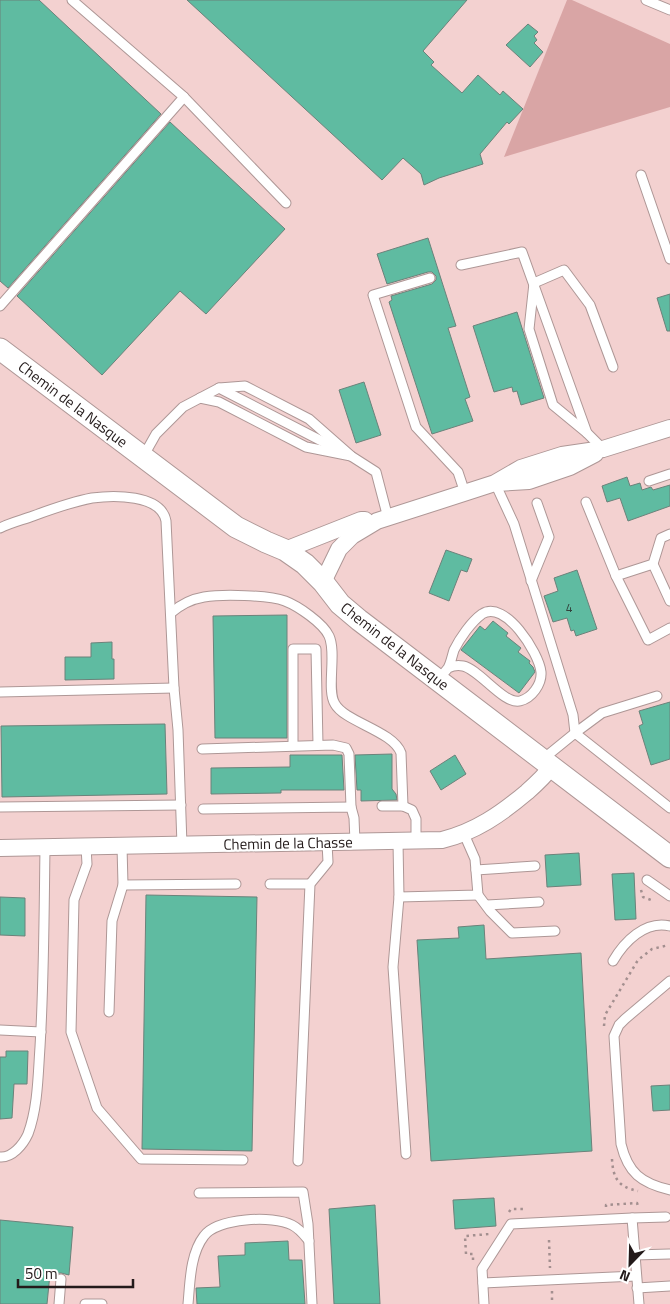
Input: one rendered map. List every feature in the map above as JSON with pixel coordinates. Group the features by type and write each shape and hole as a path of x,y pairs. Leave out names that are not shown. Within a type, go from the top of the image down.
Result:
{"street":[{"name":"Chemin de la Nasque","path":"0,350 236,527 285,550 305,564 323,582 331,595 346,609 443,674 547,763 670,857"},
{"path":"323,582 339,549 352,536 383,519 495,483 521,468 562,454 603,449 670,428"},
{"path":"285,550 361,520 383,519"},
{"name":"Chemin de la Chasse","path":"0,848 442,840 464,834 505,811 546,774 547,763"}],"lane":[{"path":"72,0 184,96 286,203"},
{"path":"646,0 670,10"},
{"path":"0,306 184,96"},
{"path":"641,175 670,259"},
{"path":"461,265 522,252 587,433"},
{"path":"534,283 564,270 590,305 613,367"},
{"path":"430,278 373,295 416,427 458,472 465,493"},
{"path":"534,283 529,329 553,405 603,449"},
{"path":"143,457 156,434 183,408 219,388 245,386 309,419 351,456"},
{"path":"219,388 351,456 376,472 383,519"},
{"path":"200,398 219,402 306,447 351,456"},
{"path":"649,480 670,474"},
{"path":"495,483 514,524 573,715 575,733 670,808"},
{"path":"0,528 68,504 93,498 133,498 154,504 164,513 178,730 182,845"},
{"path":"586,502 616,576 648,640 670,628"},
{"path":"531,581 549,537 537,503"},
{"path":"670,534 660,538 653,564 670,600"},
{"path":"616,576 653,564"},
{"path":"170,614 194,599 220,596 273,598 290,603 308,614 330,637 332,648 332,694 335,705 400,748 402,753 403,806"},
{"path":"491,611 509,618 520,631 539,663 540,680 530,695 521,701 514,701 504,696 470,669 462,666 443,674 459,642 482,614 491,611"},
{"path":"293,746 293,649 316,649 318,746"},
{"path":"0,692 174,688"},
{"path":"547,763 575,733 602,713 657,696"},
{"path":"202,749 340,746 348,751 355,842"},
{"path":"0,807 181,805"},
{"path":"382,806 403,806 410,809 416,816 416,841"},
{"path":"203,809 351,807"},
{"path":"464,834 475,860 478,896 490,911 512,933 555,931"},
{"path":"398,842 399,897 393,967 406,1154"},
{"path":"298,1161 310,884 328,862 327,843"},
{"path":"109,1012 112,921 123,885 122,846"},
{"path":"86,847 87,864 84,877 74,900 71,1032 97,1108 141,1159 243,1160"},
{"path":"0,1157 4,1158 15,1152 28,1134 36,1096 43,995 45,848"},
{"path":"476,870 535,866"},
{"path":"647,880 670,896"},
{"path":"123,885 236,884"},
{"path":"270,884 310,884"},
{"path":"399,897 478,896"},
{"path":"487,906 539,902"},
{"path":"613,961 623,945 636,935 652,927 670,926"},
{"path":"670,982 625,1019 619,1025 614,1036 621,1144 624,1156 635,1175 656,1186 670,1190"},
{"path":"0,1030 41,1032"},
{"path":"199,1193 303,1192 309,1241 312,1304"},
{"path":"484,1304 482,1268 511,1224 666,1217"},
{"path":"635,1218 638,1304"},
{"path":"188,1304 194,1257 202,1238 216,1226 249,1220 280,1221 291,1224 300,1230 309,1241"},
{"path":"635,1255 669,1254"},
{"path":"483,1283 636,1276"},
{"path":"59,1304 61,1279"},
{"path":"637,1288 670,1286"},
{"path":"85,1303 102,1304"}],"path":[{"path":"606,1212 606,1204 637,1203 635,1218"},
{"path":"506,1218 511,1209 523,1209 523,1215"},
{"path":"473,1262 472,1254 466,1254 465,1236 495,1234"}],"shaded area":[{"path":"0,0 670,0 670,1304 0,1304"},
{"path":"567,0 572,0 670,44 670,107 504,157"}],"building":[{"path":"0,0 39,0 161,114 8,288 0,281"},
{"path":"187,0 467,0 423,51 434,62 431,65 462,93 478,75 500,95 503,91 523,109 509,124 507,122 480,154 483,164 439,178 424,185 421,174 403,158 382,180"},
{"path":"528,24 538,32 534,36 537,40 534,43 543,52 530,67 506,45"},
{"path":"170,122 285,229 206,314 180,291 102,375 17,296"},
{"path":"428,238 456,326 448,328 470,397 465,399 473,421 432,434 389,302 392,300 391,296 432,284 436,280 436,276 432,272 428,272 387,284 377,254"},
{"path":"670,294 670,331 667,331 657,298"},
{"path":"517,312 544,398 521,405 517,391 513,392 512,387 494,392 473,326"},
{"path":"364,382 381,435 356,443 339,390"},
{"path":"627,477 630,486 640,483 642,490 651,487 653,490 670,485 670,506 628,521 620,498 607,502 602,486"},
{"path":"446,550 472,559 467,572 461,570 449,601 429,593"},
{"path":"577,570 597,629 576,636 574,630 571,631 567,618 553,622 544,596 558,591 554,578"},
{"path":"287,615 287,738 215,738 213,616"},
{"path":"493,621 508,633 506,636 521,648 518,652 530,661 529,663 535,672 519,693 461,650 480,626 485,630"},
{"path":"112,642 114,679 65,680 65,657 91,657 91,643"},
{"path":"670,702 670,759 651,765 639,726 643,724 639,711"},
{"path":"165,724 167,794 2,797 1,726"},
{"path":"392,754 392,789 396,794 397,800 361,801 361,790 357,790 355,755"},
{"path":"290,755 342,755 344,790 281,790 281,793 211,794 211,768 290,767"},
{"path":"455,755 466,774 441,790 430,771"},
{"path":"579,853 581,885 547,887 545,855"},
{"path":"634,873 636,919 615,920 612,874"},
{"path":"146,895 257,897 252,1151 142,1149"},
{"path":"0,897 25,898 25,936 0,935"},
{"path":"484,925 486,959 581,953 592,1151 431,1161 417,940 459,938 458,927"},
{"path":"6,1051 28,1051 27,1084 14,1084 12,1118 0,1119 0,1057 6,1057"},
{"path":"670,1085 670,1110 653,1111 651,1086"},
{"path":"494,1198 496,1226 455,1229 453,1200"},
{"path":"375,1205 380,1304 334,1304 329,1209"},
{"path":"0,1220 73,1227 69,1275 61,1273 50,1274 47,1304 0,1304"},
{"path":"288,1241 289,1260 302,1260 305,1304 197,1304 196,1288 220,1287 218,1256 245,1255 245,1243"}]}
